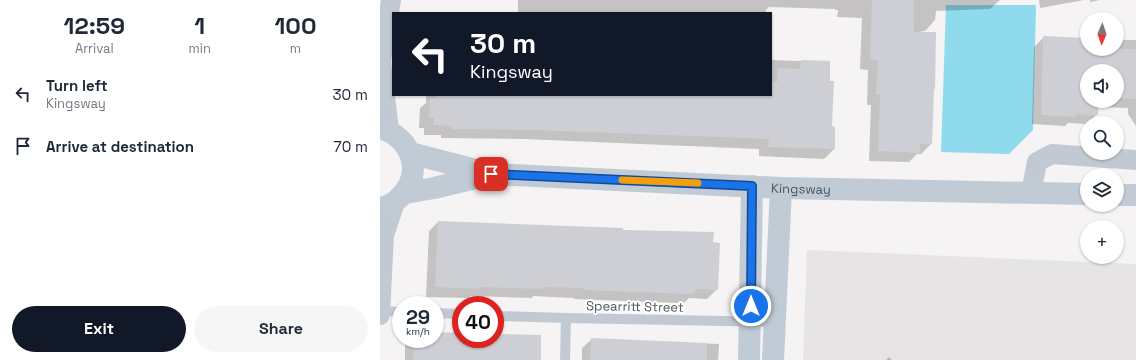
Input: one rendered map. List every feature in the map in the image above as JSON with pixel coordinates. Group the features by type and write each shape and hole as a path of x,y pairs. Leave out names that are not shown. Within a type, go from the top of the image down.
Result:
{"main road":[{"path":"384,129 398,136 405,144 410,153 413,166 411,181 393,201"},
{"name":"Kingsway","path":"410,153 491,174 781,188 1080,194"},
{"name":"Kingsway","path":"393,201 434,188 491,174"},
{"path":"749,360 751,321 752,186"},
{"path":"772,360 781,188"},
{"path":"1124,195 1136,195"}],"street":[{"path":"384,129 380,64 391,0"},
{"path":"1031,193 1037,162 1052,154 1136,160"},
{"path":"380,315 384,235 393,201"}],"lane":[{"path":"380,311 392,312"},
{"name":"Spearritt Street","path":"504,316 774,322"},
{"path":"565,360 566,318"}],"shaded area":[{"path":"807,250 1080,262 1080,264 1136,264 1136,360 803,360"}],"water":[{"path":"946,5 1036,5 1033,130 1009,154 941,152"}],"building":[{"path":"872,0 914,0 914,32 936,32 932,144 920,144 920,153 878,151 880,95 876,95 878,60 870,60"},
{"path":"1043,36 1080,38 1080,56 1124,56 1124,49 1136,49 1136,99 1124,98 1124,64 1080,64 1080,108 1098,108 1098,115 1076,114 1076,117 1041,115"},
{"path":"801,60 830,61 830,81 834,81 832,126 835,127 835,149 768,147 769,139 534,130 451,129 451,126 433,125 434,118 429,118 430,97 434,98 434,96 772,96 772,82 777,82 778,68 800,69"},
{"path":"438,221 623,228 623,230 714,232 713,242 720,243 718,290 695,289 695,293 688,294 583,290 583,288 542,287 542,289 480,287 480,289 435,287"},
{"path":"444,332 452,333 452,348 504,348 504,334 541,335 541,360 413,360 414,348 444,348"},
{"path":"591,338 707,343 707,360 590,360"}],"slow traffic":[{"path":"622,180 698,183"}],"route":[{"path":"491,174 752,186 751,306"}]}
